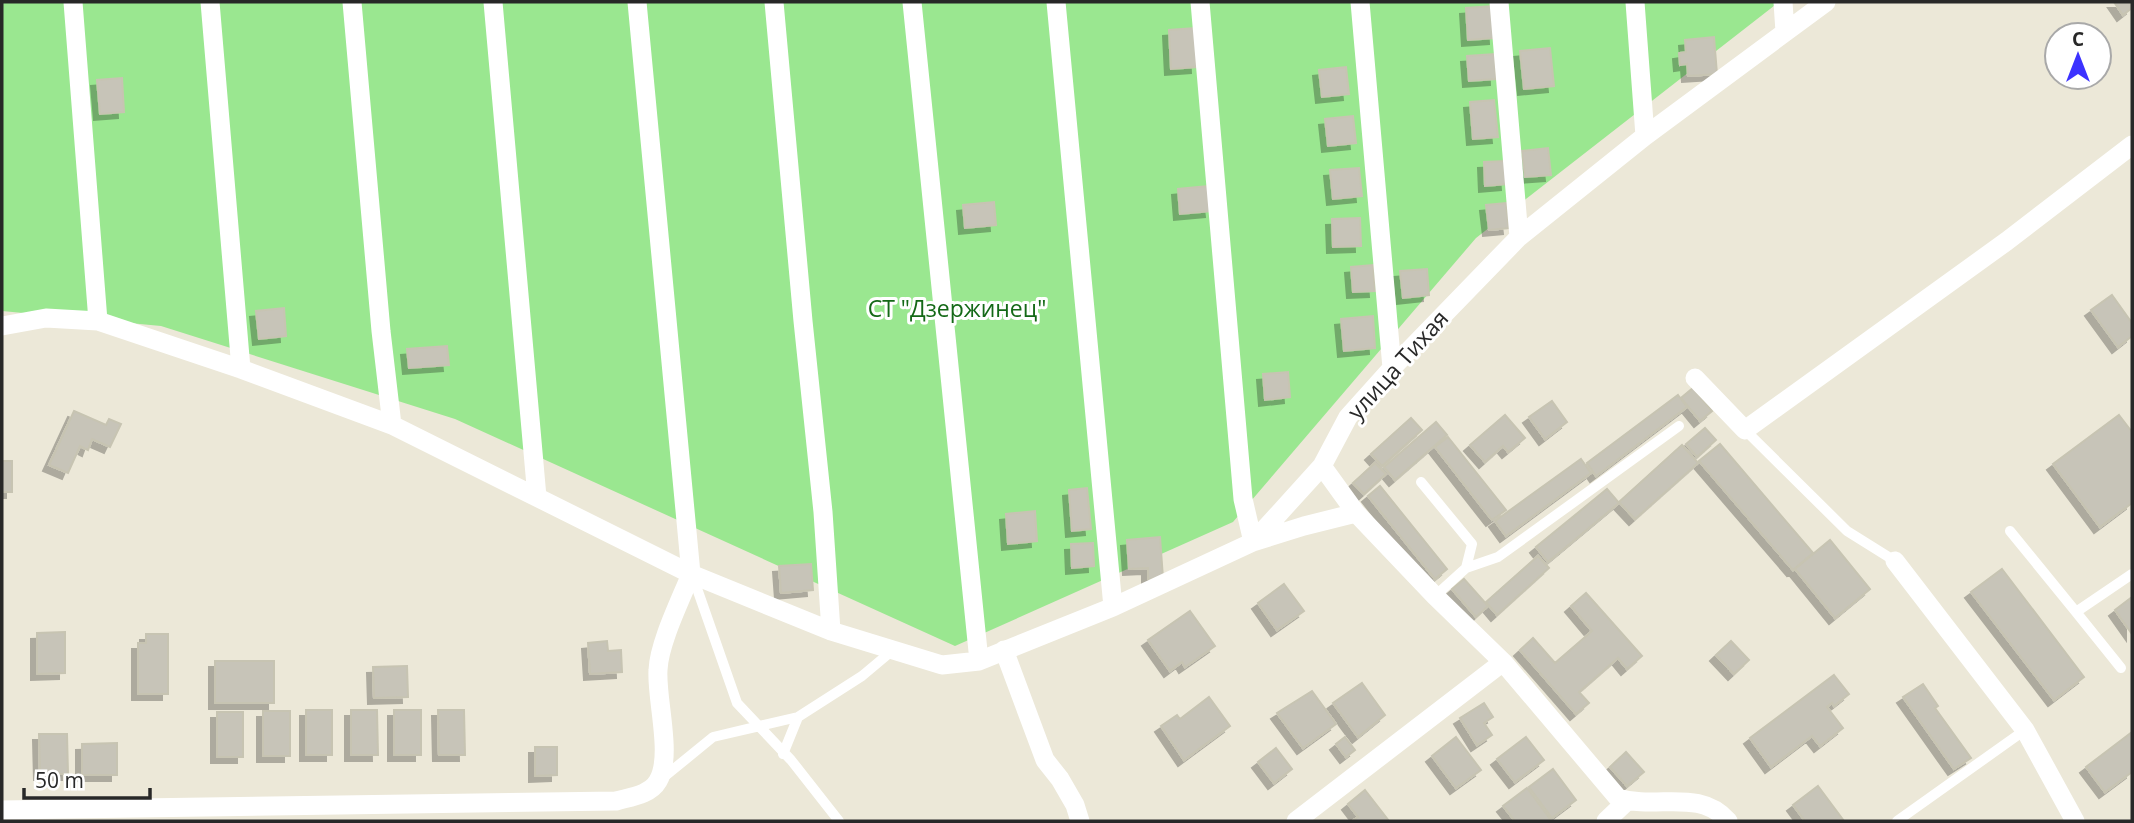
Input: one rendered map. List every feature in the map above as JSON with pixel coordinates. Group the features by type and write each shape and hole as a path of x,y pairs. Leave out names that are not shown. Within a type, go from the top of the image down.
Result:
{"street":[{"path":"73,2 98,321"},
{"path":"210,2 241,369"},
{"path":"352,2 381,331 393,425"},
{"path":"493,2 537,497"},
{"path":"2,810 195,814 616,801 644,794 658,781 664,756 658,668 672,618 691,574 637,2"},
{"path":"774,2 823,512 831,631"},
{"path":"912,2 979,661"},
{"path":"1056,2 1113,607"},
{"path":"1200,2 1243,499 1253,542"},
{"path":"1360,2 1392,368"},
{"path":"1499,2 1519,237"},
{"path":"1635,2 1645,136"},
{"path":"1783,2 1785,32"},
{"name":"улица Тихая","path":"1253,542 1322,466 1348,417 1519,237 1645,136 1826,2"},
{"path":"1695,377 1745,430 2007,241 2132,145"},
{"path":"2,326 46,318 98,321 241,369 393,425 691,574 831,631 942,665 979,661 1113,607 1253,542 1356,513"},
{"path":"1322,466 1356,513 1503,662 1618,798 1636,803 1696,802 1719,811 1728,821"},
{"path":"1895,561 2025,730 2075,821"},
{"path":"1004,650 1045,760 1075,804 1080,821"},
{"path":"1296,821 1503,662"},
{"path":"1606,821 1628,801"}],"lane":[{"path":"1435,596 1466,568 1498,557 1679,426"},
{"path":"1745,430 1847,531 1895,561"},
{"path":"1421,482 1472,544 1466,568"},
{"path":"2010,531 2122,668"},
{"path":"691,574 737,703 791,760 839,821"},
{"path":"2076,612 2132,574"},
{"path":"658,781 713,737 798,717 862,676 893,650"},
{"path":"783,754 798,717"},
{"path":"1897,821 2025,730"}],"green space":[{"name":"СТ \"Дзержинец\"","path":"2,2 1779,2 1476,238 1233,522 955,646 455,419 161,326 2,311"}],"building":[{"path":"2114,2 2130,2 2132,8 2123,15"},
{"path":"1493,6 1495,38 1468,40 1466,8"},
{"path":"1195,28 1197,67 1171,69 1169,30"},
{"path":"1714,37 1717,74 1688,76 1687,64 1680,65 1679,53 1686,52 1685,40"},
{"path":"1550,48 1554,86 1524,89 1520,51"},
{"path":"1495,54 1496,79 1469,81 1467,56"},
{"path":"1346,67 1349,94 1322,97 1319,70"},
{"path":"122,78 124,112 100,114 97,80"},
{"path":"1494,100 1498,137 1473,139 1470,102"},
{"path":"1353,116 1356,143 1328,146 1325,119"},
{"path":"1548,148 1551,175 1525,177 1522,151"},
{"path":"1505,161 1507,184 1485,186 1484,162"},
{"path":"1359,168 1362,196 1333,199 1330,170"},
{"path":"1208,186 1211,211 1180,214 1178,189"},
{"path":"994,202 996,225 965,228 963,205"},
{"path":"1506,203 1509,228 1489,230 1486,205"},
{"path":"1360,218 1361,246 1333,247 1332,219"},
{"path":"1373,265 1375,291 1353,292 1351,267"},
{"path":"1427,269 1429,295 1403,298 1400,271"},
{"path":"2112,295 2132,323 2132,336 2118,347 2091,310"},
{"path":"284,308 286,336 259,339 256,311"},
{"path":"1373,316 1375,348 1344,351 1341,319"},
{"path":"447,346 449,365 409,368 407,349"},
{"path":"1288,372 1290,397 1265,400 1263,374"},
{"path":"1693,388 1712,411 1700,421 1681,398"},
{"path":"1678,395 1687,407 1596,476 1587,463"},
{"path":"1552,401 1567,422 1545,439 1529,417"},
{"path":"74,411 106,425 109,419 121,424 110,447 92,439 88,450 80,446 68,473 49,465"},
{"path":"1505,415 1525,438 1508,452 1503,446 1485,462 1470,445"},
{"path":"2119,415 2132,432 2132,503 2100,527 2053,464"},
{"path":"1411,418 1422,430 1382,466 1371,454"},
{"path":"1436,422 1447,435 1395,480 1384,467"},
{"path":"1705,428 1716,440 1697,457 1686,444"},
{"path":"1448,437 1506,510 1492,520 1435,447"},
{"path":"1720,444 1813,553 1793,570 1699,461"},
{"path":"1682,445 1698,463 1635,519 1619,502"},
{"path":"1581,459 1591,473 1506,536 1495,521"},
{"path":"2,461 12,461 12,492 2,492"},
{"path":"1375,463 1386,474 1364,494 1353,483"},
{"path":"1380,486 1447,569 1435,579 1368,496"},
{"path":"1087,488 1091,529 1072,531 1069,490"},
{"path":"1607,489 1619,503 1548,562 1536,547"},
{"path":"1035,511 1037,541 1008,544 1006,514"},
{"path":"1160,537 1163,578 1148,579 1148,568 1129,569 1127,540"},
{"path":"1830,540 1870,589 1835,618 1795,569"},
{"path":"1093,543 1094,566 1072,568 1071,544"},
{"path":"1538,556 1549,568 1497,615 1486,602"},
{"path":"811,564 813,590 781,593 779,566"},
{"path":"2002,569 2084,677 2054,700 1971,592"},
{"path":"1464,579 1488,606 1476,617 1452,589"},
{"path":"1284,584 1304,611 1277,630 1258,603"},
{"path":"1586,593 1642,656 1627,669 1618,658 1579,692 1589,703 1576,714 1520,650 1533,638 1555,663 1592,631 1571,606"},
{"path":"2132,597 2132,634 2115,610"},
{"path":"1190,611 1215,646 1185,667 1182,662 1170,671 1148,640"},
{"path":"65,632 65,673 37,674 37,633"},
{"path":"146,634 168,634 168,694 138,694 138,643 146,643"},
{"path":"607,641 608,651 621,650 622,672 590,674 588,643"},
{"path":"1731,641 1749,660 1734,674 1716,655"},
{"path":"215,661 274,661 274,703 215,703"},
{"path":"407,666 408,697 374,698 373,667"},
{"path":"1834,675 1849,694 1834,706 1832,703 1827,707 1843,728 1820,746 1812,736 1771,767 1750,738"},
{"path":"1362,683 1385,715 1358,737 1333,703"},
{"path":"1923,684 1938,706 1935,708 1971,758 1954,769 1903,697"},
{"path":"1312,691 1336,724 1303,748 1277,713"},
{"path":"1209,697 1230,726 1184,760 1161,726 1177,715 1180,719"},
{"path":"1484,703 1493,717 1484,723 1492,735 1477,745 1460,718"},
{"path":"306,710 332,710 332,755 306,755"},
{"path":"351,710 377,710 378,755 351,755"},
{"path":"394,710 421,710 421,755 394,755"},
{"path":"438,710 464,710 465,755 439,755"},
{"path":"263,711 290,711 290,756 263,756"},
{"path":"217,712 243,712 243,757 217,757"},
{"path":"2132,732 2132,772 2105,792 2086,767"},
{"path":"39,734 67,734 68,774 40,774"},
{"path":"1345,737 1355,750 1346,757 1336,744"},
{"path":"1456,737 1481,770 1456,788 1432,756"},
{"path":"1526,737 1544,760 1515,782 1497,759"},
{"path":"117,743 117,775 82,775 82,744"},
{"path":"535,747 557,747 557,775 535,776"},
{"path":"1276,748 1292,769 1274,783 1258,762"},
{"path":"1626,752 1644,772 1627,786 1610,767"},
{"path":"1553,769 1576,800 1552,818 1529,787"},
{"path":"1818,786 1844,821 1805,821 1793,805"},
{"path":"1527,788 1550,819 1515,821 1503,806"},
{"path":"1365,790 1389,821 1352,821 1358,817 1348,804"}]}
